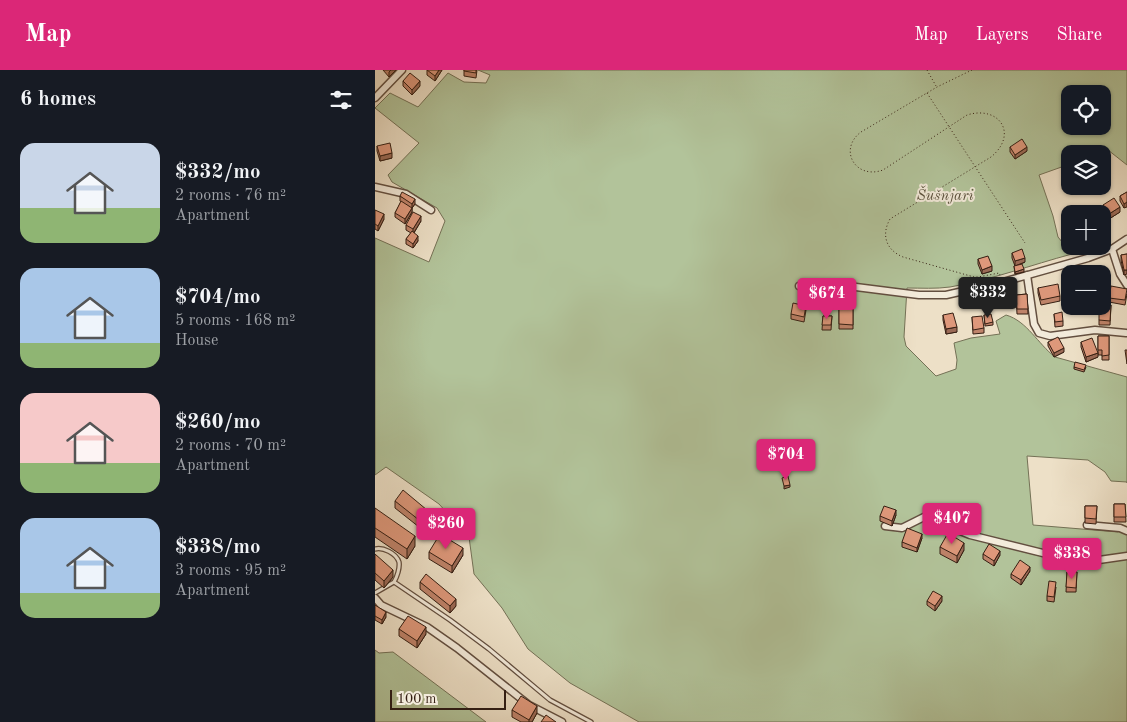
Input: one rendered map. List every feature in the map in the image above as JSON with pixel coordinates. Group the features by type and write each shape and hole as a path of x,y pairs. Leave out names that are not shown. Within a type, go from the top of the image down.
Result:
{"street":[{"path":"375,98 402,70"},
{"path":"375,186 406,194 431,210"},
{"path":"799,286 848,286 919,295 946,295 1003,282 1088,258 1112,249 1127,239"},
{"path":"1112,249 1120,274 1127,285"},
{"path":"1027,275 1033,324 1039,333 1051,336 1095,330 1127,333"},
{"path":"885,526 902,528 928,516 934,516 953,528 970,535 1075,561 1096,561 1127,556"},
{"path":"1087,525 1121,528 1127,531"},
{"path":"375,598 381,605 427,627 457,648 507,689 529,704 562,722"}],"lane":[{"path":"375,549 384,549 399,562 394,582 375,592"},
{"path":"394,582 489,649 550,700 591,722"}],"path":[{"path":"927,70 937,86"},
{"path":"972,70 937,86 856,136 852,141 850,153 853,162 859,170 870,173 883,170 967,116 976,112 985,112 993,116 1001,123 1005,132 1004,142 999,150 991,157 890,220 885,227 885,238 895,254 903,257 974,277 999,273 1003,282"},
{"path":"927,93 1025,243"}],"green space":[{"name":"Šušnjari","path":"478,70 1127,70 1127,165 1111,152 1111,145 1061,145 1061,167 1039,175 1058,237 1061,241 1061,255 1069,255 965,284 939,288 907,288 904,337 906,346 936,376 956,369 957,360 954,343 971,338 1000,334 996,321 1006,315 1026,327 1055,357 1127,377 1127,482 1111,481 1105,472 1088,460 1027,456 1033,525 1118,532 1127,528 1127,722 639,722 570,683 528,649 502,608 474,574 469,537 439,504 386,467 375,475 375,238 429,262 445,221 437,208 392,182 388,175 419,143 375,108 390,93 418,107 448,73 464,82 486,83 490,75"},
{"path":"375,650 379,653 393,652 486,722 375,722"}],"building":[{"path":"427,70 439,70 435,76"},
{"path":"476,70 476,73 464,71"},
{"path":"410,73 420,81 412,90 403,81"},
{"path":"1022,139 1027,147 1015,155 1010,147"},
{"path":"390,143 392,153 380,156 377,146"},
{"path":"402,192 415,199 412,204 400,196"},
{"path":"1127,192 1127,202 1124,204 1120,196"},
{"path":"1114,198 1120,207 1111,213 1111,205 1103,205"},
{"path":"401,201 412,208 405,219 395,213"},
{"path":"375,210 384,214 378,226 375,224"},
{"path":"413,212 421,216 413,229 406,225"},
{"path":"412,231 418,236 413,244 406,239"},
{"path":"1022,249 1025,258 1015,261 1012,253"},
{"path":"1127,254 1127,270 1124,270 1121,255"},
{"path":"988,256 992,266 982,270 978,259"},
{"path":"1022,264 1024,269 1015,272 1014,266"},
{"path":"1058,284 1060,296 1041,300 1038,288"},
{"path":"1111,286 1127,289 1125,300 1111,298"},
{"path":"1027,294 1028,309 1017,309 1016,295"},
{"path":"793,303 806,306 804,317 791,314"},
{"path":"839,309 853,309 853,325 839,324"},
{"path":"1061,312 1063,321 1055,322 1054,314"},
{"path":"953,313 957,327 946,329 943,315"},
{"path":"991,314 993,322 985,324 984,315"},
{"path":"1099,315 1110,315 1110,321 1099,320"},
{"path":"823,316 832,316 831,325 822,325"},
{"path":"982,316 984,328 973,330 972,317"},
{"path":"1098,336 1109,336 1109,355 1102,356 1102,350 1098,350"},
{"path":"1058,337 1064,348 1054,353 1048,342"},
{"path":"1092,338 1098,353 1086,357 1081,342"},
{"path":"1075,362 1086,365 1084,370 1074,367"},
{"path":"788,476 790,485 784,486 782,478"},
{"path":"403,490 427,510 419,520 395,501"},
{"path":"1114,504 1125,504 1126,517 1114,517"},
{"path":"884,506 896,510 892,521 880,516"},
{"path":"1085,506 1097,506 1096,519 1085,518"},
{"path":"375,508 415,536 407,549 375,528"},
{"path":"907,528 922,534 917,548 902,542"},
{"path":"948,533 964,543 957,556 940,547"},
{"path":"440,534 463,548 452,566 429,552"},
{"path":"989,544 1000,551 994,561 983,554"},
{"path":"375,554 393,570 384,581 375,573"},
{"path":"1020,560 1030,567 1021,580 1011,574"},
{"path":"1067,572 1077,572 1076,588 1066,587"},
{"path":"426,574 456,599 450,606 420,582"},
{"path":"1049,581 1056,582 1054,597 1047,596"},
{"path":"933,591 942,596 935,606 927,601"},
{"path":"375,605 386,612 382,620 375,616"},
{"path":"408,616 426,627 417,641 399,629"},
{"path":"521,696 537,706 529,720 512,710"},
{"path":"546,715 556,722 541,722"}]}
